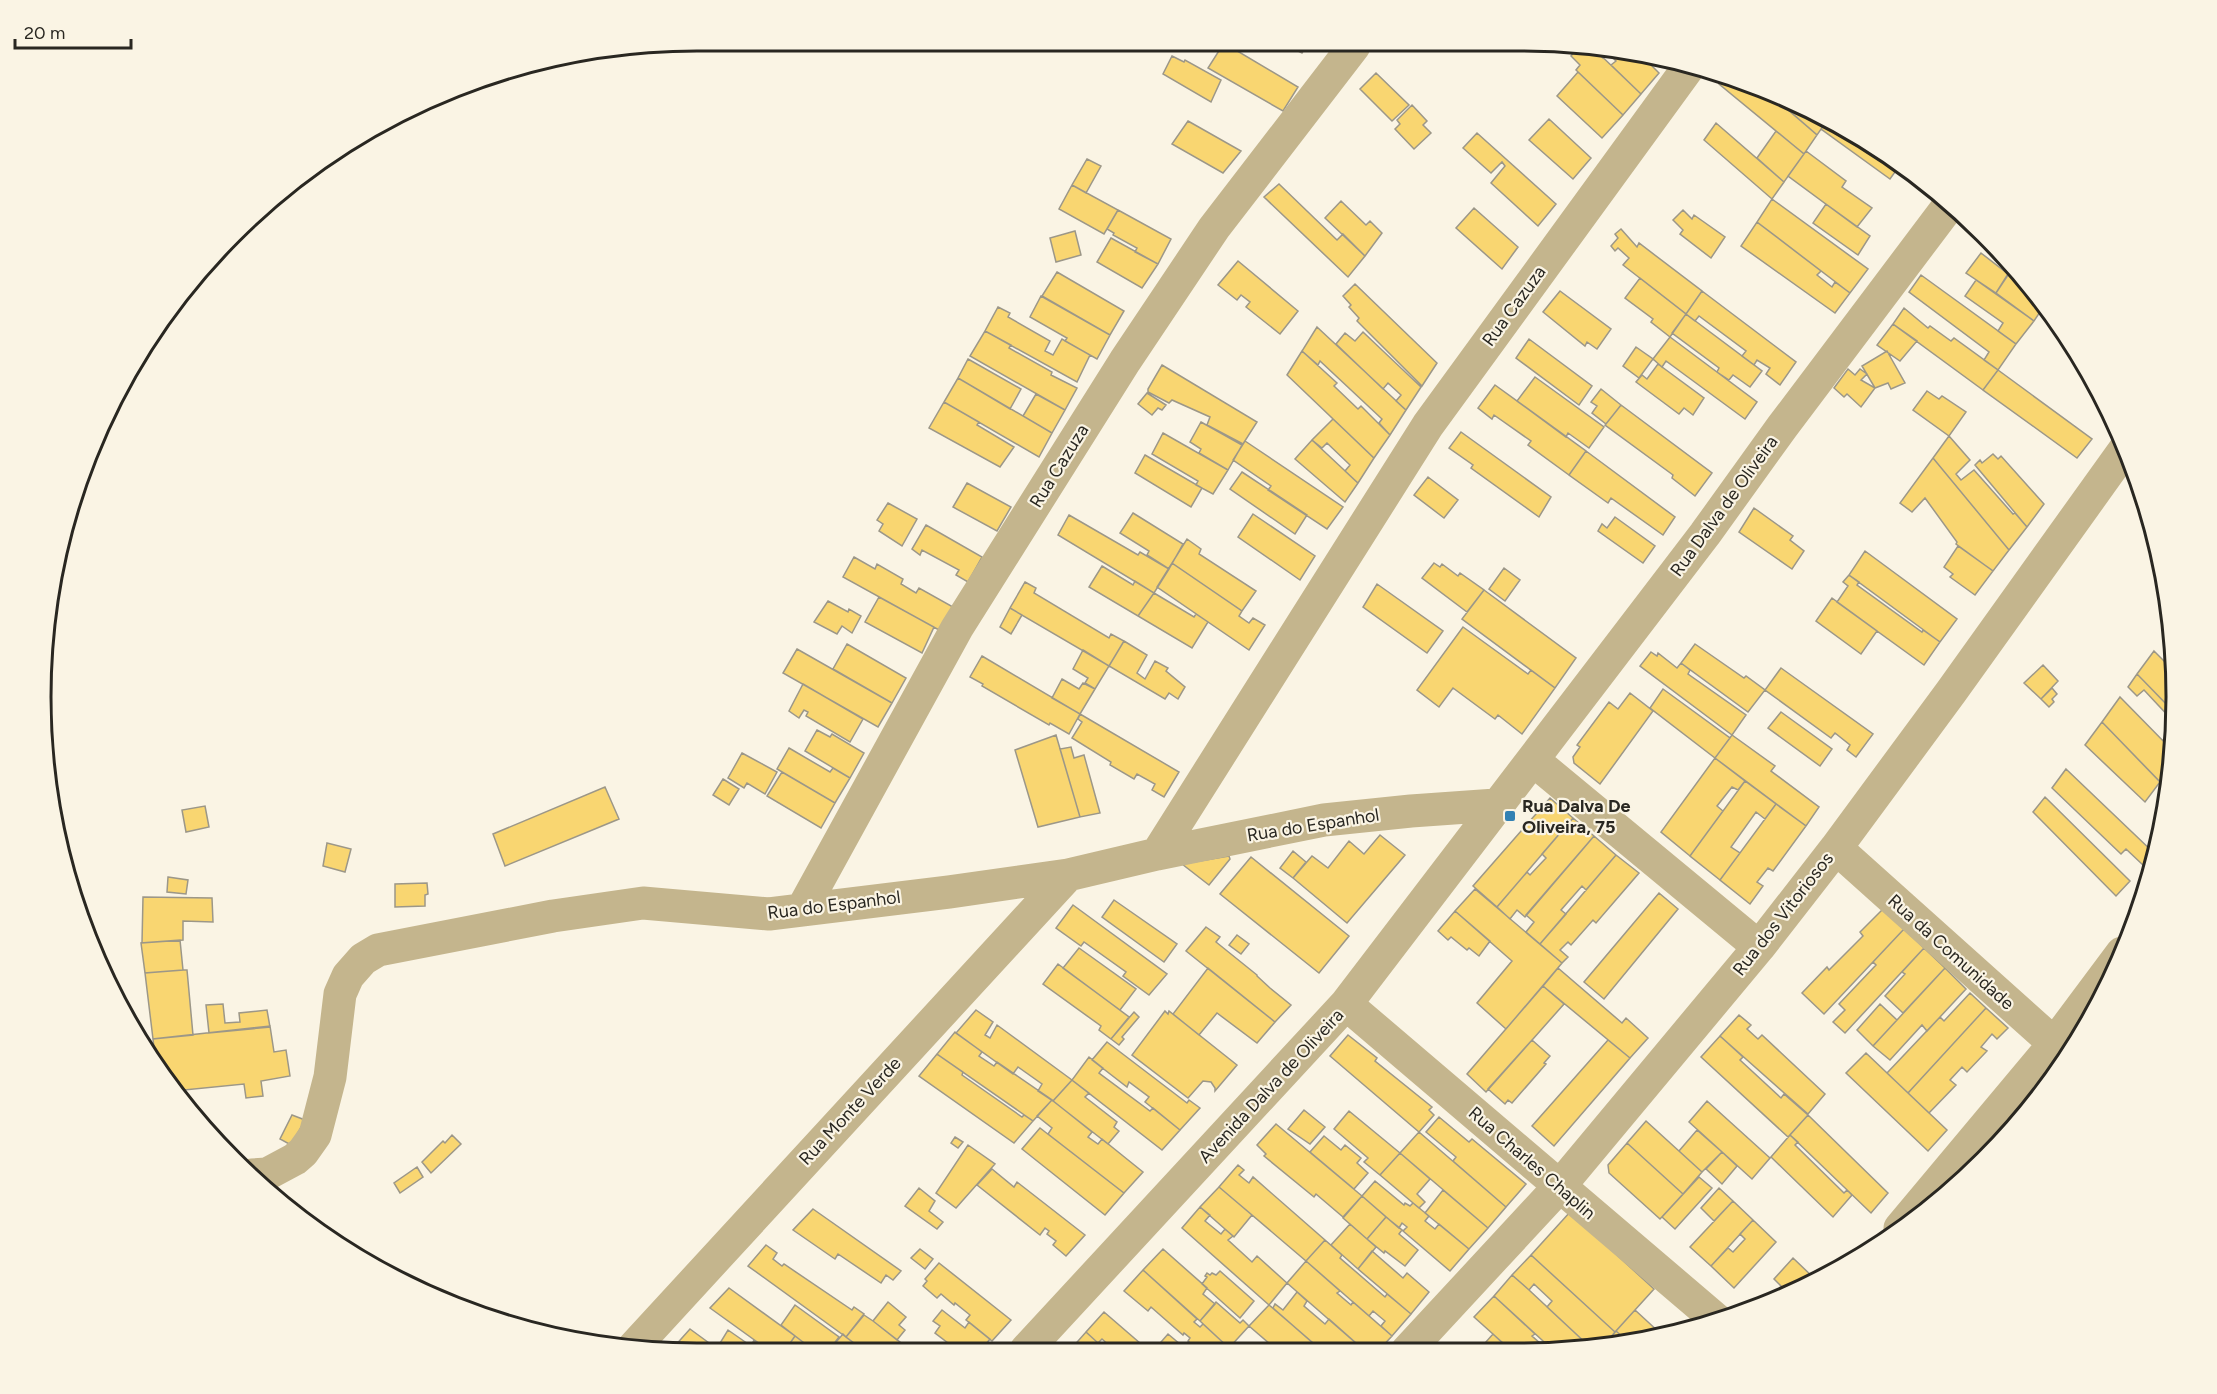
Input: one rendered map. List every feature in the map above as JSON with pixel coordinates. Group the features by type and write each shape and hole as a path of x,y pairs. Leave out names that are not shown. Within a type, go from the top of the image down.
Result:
{"street":[{"name":"Rua Cazuza","path":"802,910 957,628 1125,361 1214,228 1350,51"},
{"name":"Rua Cazuza","path":"1157,854 1428,425 1685,72"},
{"name":"Rua Dalva de Oliveira","path":"1497,805 1698,543 1945,210"},
{"name":"Rua dos Vitoriosos","path":"1414,1343 1559,1187 1759,947 1836,848 2120,457"},
{"path":"1533,760 1759,947"},
{"name":"Rua do Espanhol","path":"261,1174 295,1159 315,1135 330,1077 340,994 348,976 363,959 378,950 553,916 643,903 770,915 950,892 1068,875 1157,854 1324,820 1497,805"},
{"name":"Avenida Dalva de Oliveira","path":"1032,1343 1347,1004 1497,805"},
{"name":"Rua da Comunidade","path":"1836,848 2060,1049"},
{"name":"Rua Monte Verde","path":"640,1340 1068,875"},
{"name":"Rua Charles Chaplin","path":"1347,1004 1710,1314"},
{"path":"1924,1201 2060,1049 2082,1015"}],"building":[{"path":"1219,51 1237,51 1298,87 1283,111 1208,68"},
{"path":"1573,53 1602,57 1641,94 1623,115 1576,70 1580,65 1571,56"},
{"path":"1172,56 1184,62 1185,60 1221,80 1211,102 1163,74"},
{"path":"1613,58 1650,64 1659,73 1641,94 1611,65 1616,61"},
{"path":"1578,72 1623,115 1602,138 1557,96"},
{"path":"1376,73 1409,105 1392,121 1360,89"},
{"path":"1719,84 1728,85 1788,110 1817,135 1804,154"},
{"path":"1412,105 1427,121 1423,125 1431,133 1414,149 1395,129 1400,124 1397,120"},
{"path":"1788,110 1806,118 1823,127 1817,135"},
{"path":"1549,119 1591,158 1573,179 1529,140"},
{"path":"1188,121 1241,151 1223,173 1172,144"},
{"path":"1716,123 1784,182 1772,199 1704,140"},
{"path":"1822,127 1843,138 1895,172 1890,179 1821,129"},
{"path":"1776,131 1804,154 1784,182 1757,158"},
{"path":"1477,133 1556,204 1538,226 1491,183 1505,166 1502,162 1491,173 1463,148"},
{"path":"1806,151 1846,181 1842,187 1872,208 1857,227 1788,176"},
{"path":"1087,159 1101,166 1086,193 1072,185"},
{"path":"1279,184 1337,240 1343,234 1365,256 1348,277 1264,197"},
{"path":"1072,185 1118,210 1104,234 1059,209"},
{"path":"1772,199 1868,269 1850,293 1757,222"},
{"path":"1341,201 1366,225 1370,221 1382,233 1365,256 1325,218"},
{"path":"1826,204 1870,236 1858,255 1813,223"},
{"path":"1474,208 1518,247 1502,269 1456,228"},
{"path":"1118,210 1171,239 1158,264 1135,252 1137,248 1113,235 1114,233 1107,229"},
{"path":"1683,210 1692,219 1694,215 1725,237 1711,258 1680,234 1683,230 1673,220"},
{"path":"1757,222 1821,271 1817,275 1832,287 1835,282 1850,293 1835,313 1741,246"},
{"path":"1621,229 1637,247 1639,243 1702,291 1686,314 1623,265 1629,258 1618,248 1615,251 1611,246 1618,238 1615,234"},
{"path":"1075,231 1081,255 1056,262 1050,238"},
{"path":"1111,238 1158,264 1142,288 1097,262"},
{"path":"1981,253 2008,274 1996,293 1966,273"},
{"path":"1238,261 1298,311 1280,334 1246,307 1250,302 1241,295 1237,300 1218,285"},
{"path":"1057,272 1124,311 1110,335 1042,296"},
{"path":"2009,274 2039,313 2034,321 1996,293"},
{"path":"1921,275 2016,344 1998,370 1984,360 1989,352 1909,292"},
{"path":"1640,278 1686,314 1670,337 1651,322 1653,319 1625,298"},
{"path":"1976,280 2034,321 2016,344 1998,331 2003,323 1965,296"},
{"path":"1355,284 1437,363 1422,386 1357,321 1359,318 1343,296"},
{"path":"1560,291 1611,329 1597,349 1587,342 1585,346 1543,312"},
{"path":"1702,291 1796,362 1780,385 1766,374 1770,368 1757,360 1754,365 1742,356 1746,351 1699,316 1695,321 1686,314"},
{"path":"1041,296 1110,335 1097,359 1065,341 1067,338 1030,317"},
{"path":"998,307 1010,313 1008,317 1050,341 1045,351 1053,355 1062,339 1090,355 1077,382 985,331"},
{"path":"1904,308 1928,328 1930,326 1951,341 1954,338 1998,370 1983,390 1893,324"},
{"path":"1686,314 1762,371 1750,387 1733,375 1729,380 1717,372 1719,368 1672,333"},
{"path":"1893,324 1917,341 1900,361 1877,345"},
{"path":"1317,327 1406,410 1390,435 1379,423 1382,419 1320,361 1318,365 1302,351"},
{"path":"985,331 1011,345 1009,348 1052,372 1051,375 1077,388 1065,410 970,356"},
{"path":"1363,332 1421,387 1406,410 1396,401 1401,395 1388,383 1383,389 1336,344 1345,333 1355,341"},
{"path":"1670,337 1757,402 1745,419 1666,361 1662,367 1653,359"},
{"path":"1529,339 1592,386 1579,405 1516,358"},
{"path":"1636,347 1653,359 1639,378 1623,366"},
{"path":"1302,351 1337,383 1334,386 1358,409 1361,406 1390,435 1374,458 1287,375"},
{"path":"1887,351 1905,383 1891,389 1888,383 1875,388 1862,366"},
{"path":"968,359 1021,389 1010,409 958,378"},
{"path":"1658,364 1704,398 1693,415 1684,408 1679,414 1636,382 1642,375 1647,379"},
{"path":"1162,365 1257,422 1243,444 1207,425 1210,417 1172,400 1169,403 1148,392"},
{"path":"1848,369 1855,375 1860,369 1867,374 1861,380 1875,388 1861,407 1847,394 1844,397 1834,388"},
{"path":"1998,370 2092,439 2077,458 1983,390"},
{"path":"1535,377 1604,427 1589,448 1568,433 1566,437 1517,401"},
{"path":"958,378 1052,433 1039,457 944,402"},
{"path":"1495,385 1586,451 1569,475 1528,445 1531,441 1494,415 1492,419 1478,408"},
{"path":"1601,389 1621,405 1606,424 1592,413 1597,406 1591,402"},
{"path":"1927,391 1939,399 1942,396 1966,412 1949,436 1913,410"},
{"path":"1147,393 1166,405 1162,410 1158,408 1152,415 1138,404"},
{"path":"1036,394 1065,410 1052,433 1023,416"},
{"path":"944,402 979,422 977,425 1014,447 1000,467 929,428"},
{"path":"1621,405 1712,473 1695,496 1672,478 1673,475 1605,425"},
{"path":"1333,419 1374,458 1358,483 1345,471 1350,465 1327,443 1322,448 1312,440"},
{"path":"1201,422 1242,445 1228,470 1199,453 1201,449 1190,442"},
{"path":"1461,432 1551,497 1539,517 1471,468 1473,465 1449,448"},
{"path":"1163,433 1228,470 1213,494 1196,485 1198,481 1152,454"},
{"path":"1949,436 1970,460 1956,474 1961,480 1974,470 2027,527 2009,550 1933,458"},
{"path":"1312,440 1358,483 1345,502 1295,459"},
{"path":"1245,441 1343,507 1327,529 1268,490 1271,486 1233,460"},
{"path":"1586,451 1675,517 1663,535 1611,498 1608,503 1569,475"},
{"path":"1993,454 1998,459 2001,456 2044,504 2027,527 1975,465 1980,460 1982,463"},
{"path":"1145,455 1202,488 1191,507 1135,473"},
{"path":"1933,458 2009,550 1993,571 1956,544 1957,542 1925,498 1912,512 1900,503"},
{"path":"1242,472 1307,515 1295,534 1230,489"},
{"path":"1428,477 1458,500 1444,518 1414,495"},
{"path":"967,483 1011,507 997,531 953,507"},
{"path":"888,503 917,519 902,546 879,531 883,524 877,520"},
{"path":"1754,508 1793,536 1790,540 1804,551 1792,569 1739,532"},
{"path":"1133,513 1183,544 1169,569 1147,555 1149,551 1120,533"},
{"path":"1253,514 1315,556 1300,580 1238,537"},
{"path":"1069,515 1138,555 1140,552 1169,569 1154,593 1058,535"},
{"path":"1615,517 1655,546 1643,563 1598,531 1602,524 1607,528"},
{"path":"926,525 982,557 968,582 956,575 959,570 922,550 920,555 912,549"},
{"path":"1187,539 1201,549 1199,554 1256,591 1242,611 1172,563"},
{"path":"1958,546 1993,571 1975,595 1950,577 1953,574 1944,567"},
{"path":"1865,551 1957,619 1940,642 1849,575"},
{"path":"854,557 875,569 877,564 903,579 901,584 916,593 919,588 953,607 939,630 843,577"},
{"path":"1172,563 1242,611 1239,616 1249,623 1253,618 1265,625 1249,650 1157,587"},
{"path":"1434,563 1440,567 1442,564 1458,576 1460,573 1484,590 1467,612 1422,578"},
{"path":"1102,566 1133,585 1135,581 1154,593 1138,616 1089,587"},
{"path":"1504,568 1520,580 1505,601 1489,589"},
{"path":"1849,575 1859,582 1857,585 1922,632 1923,630 1940,642 1924,665 1837,602 1848,586 1843,582"},
{"path":"1025,582 1036,588 1034,593 1109,638 1111,634 1124,641 1109,666 1010,608"},
{"path":"1377,584 1443,631 1427,653 1363,607"},
{"path":"1484,590 1576,658 1555,688 1462,619"},
{"path":"1154,593 1194,617 1196,614 1208,622 1192,648 1138,616"},
{"path":"879,597 934,627 922,653 865,622"},
{"path":"1832,598 1877,631 1861,654 1816,621"},
{"path":"828,601 861,616 852,633 842,626 837,634 814,622"},
{"path":"1010,608 1022,615 1011,634 1000,627"},
{"path":"1463,627 1528,674 1531,670 1555,688 1522,734 1498,715 1495,719 1453,688 1439,707 1417,690"},
{"path":"1124,641 1147,655 1137,673 1145,679 1155,661 1168,668 1166,671 1185,687 1178,699 1169,693 1165,699 1109,666"},
{"path":"847,644 906,678 892,703 833,669"},
{"path":"1695,644 1765,690 1748,712 1681,663"},
{"path":"797,649 892,703 878,727 783,673"},
{"path":"1083,650 1109,666 1095,689 1085,683 1088,678 1073,669"},
{"path":"2154,651 2165,662 2166,704 2137,674"},
{"path":"1651,652 1657,656 1658,653 1677,668 1681,663 1690,670 1688,674 1746,715 1732,735 1640,666"},
{"path":"982,656 1080,714 1069,734 1050,723 1049,725 970,677"},
{"path":"2043,665 2058,681 2041,699 2024,683"},
{"path":"1781,668 1873,734 1856,757 1847,750 1850,745 1835,733 1831,738 1765,690"},
{"path":"2137,674 2166,704 2166,713 2144,690 2137,696 2128,687"},
{"path":"1062,679 1079,689 1083,683 1095,689 1080,714 1052,698"},
{"path":"803,684 863,719 850,742 806,716 808,712 804,710 799,718 789,711"},
{"path":"2052,688 2057,694 2049,707 2041,699"},
{"path":"1663,689 1730,738 1715,758 1650,708"},
{"path":"1630,693 1653,711 1600,784 1574,763 1573,757 1580,747 1577,745 1609,702 1618,709"},
{"path":"2120,697 2165,742 2160,782 2102,722"},
{"path":"1781,712 1832,749 1820,766 1768,728"},
{"path":"1080,714 1179,772 1164,797 1152,790 1155,784 1137,774 1134,779 1072,738 1082,722 1078,719"},
{"path":"2102,722 2160,782 2145,802 2085,745"},
{"path":"817,730 830,737 832,734 864,753 850,778 805,751"},
{"path":"1056,735 1080,817 1038,827 1015,750"},
{"path":"1732,735 1775,766 1771,771 1819,807 1806,826 1715,758"},
{"path":"1071,747 1074,758 1084,755 1100,813 1080,817 1060,749"},
{"path":"789,748 830,772 833,768 850,778 835,803 777,769"},
{"path":"742,753 777,772 765,794 747,783 744,788 728,778"},
{"path":"1715,758 1745,781 1738,790 1732,787 1717,806 1723,811 1690,856 1661,832"},
{"path":"2066,769 2148,847 2144,866 2126,849 2121,854 2052,788"},
{"path":"782,772 835,803 821,828 767,796"},
{"path":"723,779 739,789 729,805 713,795"},
{"path":"1745,781 1776,804 1765,819 1756,812 1731,847 1740,853 1720,880 1690,856"},
{"path":"605,787 619,819 505,866 493,834"},
{"path":"2045,797 2130,881 2116,896 2033,812"},
{"path":"1550,798 1573,818 1497,907 1473,886"},
{"path":"1776,804 1806,826 1773,871 1768,868 1757,882 1763,886 1750,904 1720,880"},
{"path":"205,806 209,827 186,832 182,810"},
{"path":"1573,818 1594,836 1525,917 1517,910 1510,919 1497,907 1527,872 1530,875 1546,858 1542,854"},
{"path":"1380,835 1405,855 1347,923 1293,878 1312,856 1328,868 1349,841 1364,854"},
{"path":"1594,836 1616,855 1586,890 1582,886 1561,910 1566,914 1540,944 1526,932 1534,922 1526,915"},
{"path":"327,843 351,849 345,872 323,866"},
{"path":"1293,851 1306,862 1293,878 1280,868"},
{"path":"1616,855 1639,873 1596,923 1593,920 1571,945 1568,942 1560,950 1568,957 1562,963 1540,944"},
{"path":"1229,856 1230,859 1209,885 1182,864"},
{"path":"1251,857 1349,936 1319,973 1220,894"},
{"path":"168,877 188,880 186,894 167,892"},
{"path":"427,883 428,894 425,895 425,906 395,907 395,884"},
{"path":"1475,889 1562,963 1506,1029 1477,1003 1512,961 1455,911"},
{"path":"1659,893 1678,909 1604,999 1584,982"},
{"path":"143,897 212,898 213,922 183,921 183,940 142,943"},
{"path":"1114,900 1177,944 1164,962 1102,917"},
{"path":"1073,905 1167,974 1149,995 1123,976 1126,972 1084,942 1081,946 1056,928"},
{"path":"1883,909 1904,929 1824,1014 1802,993 1827,967 1829,970 1863,936 1860,932"},
{"path":"1455,911 1490,941 1479,956 1451,937 1448,940 1438,931"},
{"path":"1206,927 1220,937 1216,942 1291,1005 1275,1022 1186,951"},
{"path":"1904,929 1924,948 1845,1033 1833,1022 1845,1010 1839,1004 1876,965 1873,962"},
{"path":"1237,935 1249,944 1241,954 1229,945"},
{"path":"180,940 183,970 145,973 141,943"},
{"path":"1079,948 1136,989 1120,1010 1063,968"},
{"path":"1924,948 1945,968 1903,1013 1885,996 1905,974 1902,972"},
{"path":"1058,964 1129,1017 1111,1039 1099,1030 1101,1026 1043,984"},
{"path":"1208,968 1275,1022 1257,1043 1217,1013 1199,1035 1173,1014"},
{"path":"1558,968 1622,1023 1626,1018 1648,1038 1630,1058 1543,986"},
{"path":"1945,968 1966,989 1927,1031 1922,1025 1890,1060 1873,1046"},
{"path":"187,970 193,1035 153,1039 145,973"},
{"path":"1543,986 1564,1004 1486,1092 1467,1074"},
{"path":"1970,993 1986,1008 1908,1093 1887,1073 1940,1017 1944,1021"},
{"path":"223,1004 225,1023 240,1022 239,1013 267,1010 270,1027 209,1033 206,1005"},
{"path":"1880,1004 1897,1020 1873,1046 1857,1030"},
{"path":"1986,1008 2008,1028 1997,1039 1992,1034 1981,1047 1987,1051 1967,1072 1962,1067 1950,1080 1956,1085 1929,1113 1908,1093"},
{"path":"976,1010 993,1022 985,1035 990,1038 997,1025 1072,1080 1053,1101 1038,1091 1042,1084 1018,1067 1013,1074 956,1033"},
{"path":"1165,1011 1168,1014 1169,1011 1237,1065 1215,1091 1211,1082 1203,1081 1188,1098 1132,1055"},
{"path":"1134,1012 1139,1017 1122,1037 1124,1039 1119,1045 1111,1039"},
{"path":"1739,1015 1751,1025 1747,1029 1758,1039 1762,1035 1825,1094 1808,1114 1720,1036"},
{"path":"270,1026 274,1052 286,1050 290,1076 261,1081 263,1096 246,1098 244,1084 184,1090 154,1046 153,1039"},
{"path":"955,1032 982,1052 979,1056 994,1066 997,1062 1052,1100 1033,1121 937,1054"},
{"path":"1348,1035 1377,1058 1375,1061 1432,1107 1429,1110 1434,1115 1419,1132 1330,1056"},
{"path":"1720,1036 1743,1057 1740,1060 1781,1098 1784,1094 1808,1115 1788,1137 1701,1057"},
{"path":"1532,1040 1550,1056 1544,1063 1546,1064 1512,1103 1508,1100 1505,1104 1488,1089"},
{"path":"1608,1040 1630,1058 1554,1146 1532,1126"},
{"path":"1107,1042 1187,1103 1189,1100 1200,1108 1180,1130 1145,1102 1149,1097 1129,1082 1127,1087 1092,1060"},
{"path":"1866,1053 1947,1130 1928,1151 1846,1073"},
{"path":"937,1054 963,1072 962,1075 1022,1117 1024,1115 1033,1121 1014,1143 919,1076"},
{"path":"1089,1057 1103,1068 1099,1073 1150,1111 1153,1108 1180,1130 1162,1150 1072,1080"},
{"path":"1072,1080 1089,1093 1085,1097 1117,1122 1114,1127 1119,1131 1108,1144 1053,1101"},
{"path":"1052,1100 1092,1132 1088,1137 1098,1144 1102,1139 1143,1172 1124,1193 1048,1134 1052,1128 1037,1116"},
{"path":"1707,1101 1770,1158 1752,1179 1689,1122"},
{"path":"1304,1110 1325,1127 1310,1144 1288,1129"},
{"path":"1349,1111 1400,1153 1380,1175 1364,1162 1368,1158 1334,1129"},
{"path":"292,1115 305,1120 291,1145 280,1139"},
{"path":"1808,1115 1888,1193 1871,1213 1790,1135"},
{"path":"1439,1117 1469,1142 1472,1139 1526,1184 1506,1207 1453,1161 1456,1157 1426,1132"},
{"path":"1646,1121 1702,1172 1683,1194 1627,1143"},
{"path":"1276,1124 1362,1196 1343,1217 1316,1194 1314,1197 1264,1156 1266,1154 1257,1145"},
{"path":"1040,1128 1124,1193 1105,1215 1022,1149"},
{"path":"1697,1130 1722,1152 1702,1172 1679,1151"},
{"path":"1419,1132 1506,1207 1488,1228 1400,1153"},
{"path":"452,1135 461,1144 431,1173 422,1162"},
{"path":"1790,1135 1798,1142 1795,1145 1844,1193 1847,1190 1852,1195 1833,1217 1771,1157"},
{"path":"1324,1136 1341,1150 1345,1145 1361,1158 1357,1163 1368,1173 1354,1189 1310,1152"},
{"path":"955,1137 963,1142 958,1148 951,1143"},
{"path":"1627,1143 1683,1194 1660,1219 1609,1173 1608,1165"},
{"path":"968,1145 995,1164 956,1208 936,1193"},
{"path":"1722,1152 1737,1166 1722,1184 1706,1169"},
{"path":"1400,1153 1430,1179 1417,1194 1425,1202 1419,1208 1380,1175"},
{"path":"1238,1165 1244,1170 1239,1175 1249,1183 1253,1177 1325,1240 1306,1261 1219,1187"},
{"path":"417,1167 423,1177 400,1193 394,1183"},
{"path":"992,1169 1014,1187 1017,1182 1085,1235 1066,1256 1053,1245 1056,1241 1047,1234 1049,1231 1045,1228 1040,1235 977,1185"},
{"path":"1699,1177 1712,1188 1675,1229 1662,1217"},
{"path":"1375,1181 1404,1205 1405,1203 1410,1206 1413,1203 1429,1216 1425,1221 1435,1229 1439,1224 1469,1249 1450,1271 1403,1231 1407,1227 1402,1223 1399,1228 1362,1196"},
{"path":"1219,1187 1252,1215 1234,1237 1200,1207"},
{"path":"919,1188 935,1201 929,1211 943,1222 937,1229 905,1206"},
{"path":"1719,1188 1733,1201 1714,1221 1701,1208"},
{"path":"1443,1190 1488,1228 1469,1249 1425,1213"},
{"path":"1362,1196 1386,1217 1367,1239 1343,1218"},
{"path":"1733,1201 1753,1220 1711,1266 1690,1247"},
{"path":"1200,1207 1210,1215 1205,1221 1221,1234 1225,1229 1233,1236 1228,1240 1252,1262 1257,1256 1287,1283 1269,1305 1182,1228"},
{"path":"813,1209 901,1271 893,1280 886,1275 881,1283 838,1254 835,1259 793,1230"},
{"path":"1570,1212 1654,1289 1615,1332 1531,1255"},
{"path":"1386,1217 1402,1230 1399,1234 1418,1250 1405,1266 1367,1239"},
{"path":"1753,1220 1776,1242 1734,1288 1711,1266 1728,1248 1733,1252 1745,1239 1740,1234"},
{"path":"1350,1224 1376,1247 1358,1269 1331,1245"},
{"path":"1325,1240 1342,1255 1340,1258 1385,1297 1387,1294 1411,1314 1392,1336 1381,1326 1385,1321 1373,1311 1369,1316 1306,1261"},
{"path":"766,1245 777,1253 773,1259 782,1266 784,1264 852,1310 854,1307 864,1314 846,1337 748,1266"},
{"path":"920,1249 933,1259 925,1269 911,1258"},
{"path":"1163,1249 1207,1288 1203,1294 1215,1304 1200,1321 1143,1270"},
{"path":"1372,1251 1403,1278 1407,1273 1429,1292 1411,1314 1358,1269"},
{"path":"1531,1255 1615,1332 1612,1336 1582,1340 1547,1307 1552,1301 1534,1284 1529,1290 1512,1275"},
{"path":"1793,1258 1810,1274 1782,1287 1774,1279"},
{"path":"1306,1261 1340,1291 1337,1293 1351,1305 1353,1302 1392,1336 1385,1343 1356,1343 1287,1283"},
{"path":"939,1263 1011,1320 992,1341 966,1320 970,1315 955,1303 954,1305 941,1294 937,1298 923,1286 927,1281 925,1279"},
{"path":"1143,1270 1197,1319 1194,1322 1200,1327 1203,1324 1224,1343 1190,1343 1188,1341 1190,1338 1184,1333 1183,1335 1151,1307 1148,1311 1124,1291"},
{"path":"1220,1271 1254,1301 1240,1318 1202,1284 1207,1273 1216,1275"},
{"path":"1512,1275 1582,1340 1545,1342 1494,1296"},
{"path":"729,1288 795,1336 790,1343 759,1343 710,1308"},
{"path":"1297,1292 1307,1301 1304,1306 1325,1324 1329,1319 1356,1343 1313,1343 1273,1308 1275,1304 1283,1310"},
{"path":"1494,1296 1535,1334 1532,1336 1539,1343 1503,1343 1474,1317"},
{"path":"888,1302 906,1317 899,1325 905,1330 897,1340 873,1321"},
{"path":"1216,1302 1240,1323 1243,1320 1249,1326 1234,1343 1224,1343 1200,1321"},
{"path":"795,1305 839,1337 834,1343 804,1343 781,1325"},
{"path":"1269,1305 1312,1342 1269,1343 1249,1326"},
{"path":"942,1310 965,1328 969,1322 990,1339 987,1343 948,1343 935,1333 940,1326 933,1321"},
{"path":"1635,1310 1655,1329 1620,1335 1616,1331"},
{"path":"1104,1312 1140,1343 1106,1343 1102,1339 1098,1343 1086,1332"},
{"path":"864,1315 901,1343 854,1343 846,1337"},
{"path":"690,1329 709,1343 697,1343 678,1343"},
{"path":"728,1330 747,1343 720,1343"},
{"path":"1086,1332 1098,1343 1076,1343"},
{"path":"843,1334 854,1343 835,1343"},
{"path":"1168,1334 1179,1343 1160,1343"},
{"path":"1493,1334 1502,1343 1485,1343"},
{"path":"795,1336 804,1343 790,1343"}],"place":[{"name":"Rua Dalva De Oliveira, 75","path":"1510,816"}]}
